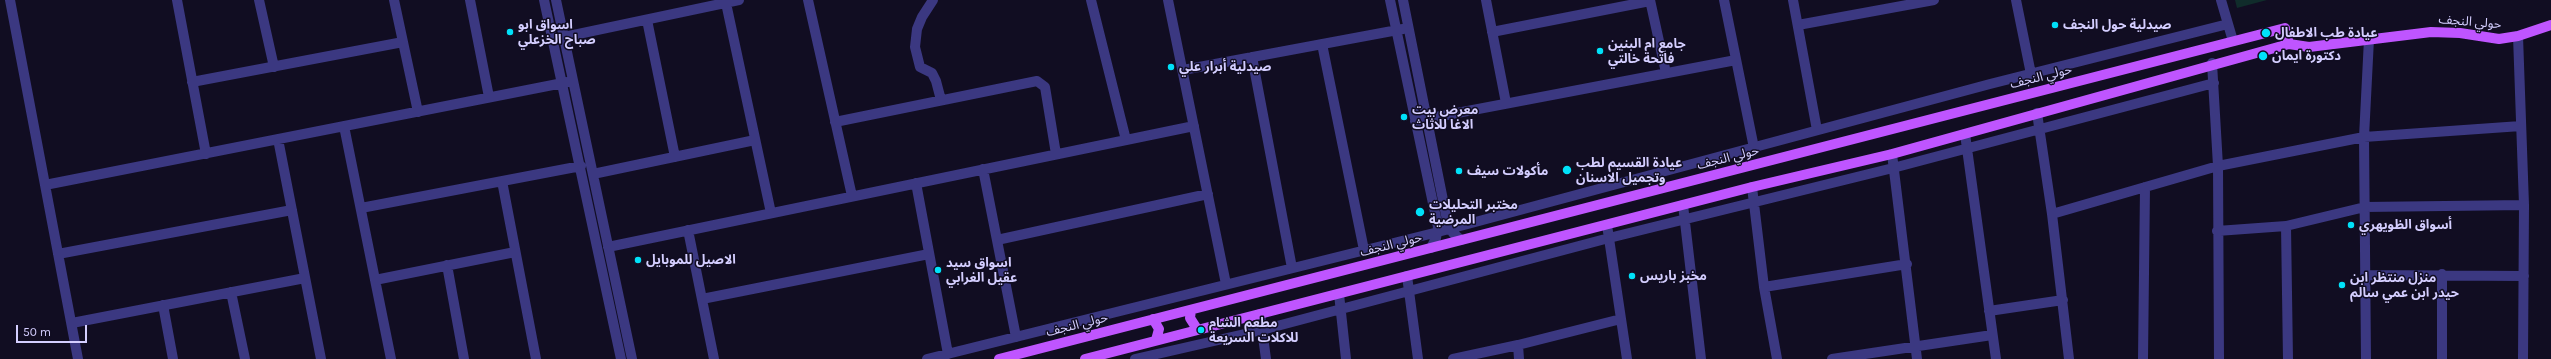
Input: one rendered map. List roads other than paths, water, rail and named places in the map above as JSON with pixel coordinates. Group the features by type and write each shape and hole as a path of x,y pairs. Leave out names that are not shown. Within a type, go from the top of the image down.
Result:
{"main road":[{"name":"حولي النجف","path":"1085,359 1109,356 1156,340 1197,329 1752,187 1892,154 2212,63 2289,44 2309,47 2431,32 2460,33 2490,39 2518,36 2551,26"},
{"name":"حولي النجف","path":"999,359 2285,28 2289,44"},
{"path":"1191,310 1190,318 1197,329"},
{"path":"1153,319 1159,329 1156,340"}],"street":[{"path":"10,0 78,359"},
{"path":"177,0 206,154"},
{"path":"394,0 418,112"},
{"path":"470,0 489,97"},
{"path":"544,0 581,166 618,358"},
{"path":"556,0 632,359"},
{"path":"564,37 739,0"},
{"path":"808,0 852,196"},
{"path":"933,0 922,17 917,29 915,47 920,67 932,73 936,81 941,100"},
{"path":"1091,0 1126,140"},
{"path":"1168,0 1226,284"},
{"path":"1390,0 1438,232 1431,248"},
{"path":"1403,0 1426,118 1451,228 1461,240"},
{"path":"1486,0 1506,103"},
{"path":"1492,32 1650,0 1666,73"},
{"path":"1724,0 1754,148"},
{"path":"1793,0 1817,130"},
{"path":"1798,25 1934,0"},
{"path":"2016,0 2031,74"},
{"path":"2221,0 2233,41"},
{"path":"263,1 274,67"},
{"path":"726,3 771,213"},
{"path":"647,20 675,157"},
{"path":"927,359 1438,232 1817,130 2228,24"},
{"path":"1183,70 1408,28"},
{"path":"2518,36 2524,204 2523,359"},
{"path":"2366,359 2364,137 2369,39"},
{"path":"192,82 403,42"},
{"path":"1322,44 1364,250"},
{"path":"1252,57 1292,268"},
{"path":"1415,121 1736,60"},
{"path":"2212,63 2218,166 2219,359"},
{"path":"45,185 573,81"},
{"path":"836,122 1037,81 1041,82 1045,87 1056,154"},
{"path":"1135,359 1262,330 1609,238 1894,168 2214,83"},
{"path":"2037,113 2052,214 2069,359"},
{"path":"344,126 391,359"},
{"path":"608,247 1194,126"},
{"path":"2052,214 2218,166 2364,137 2521,126"},
{"path":"1965,134 1996,359"},
{"path":"278,139 321,359"},
{"path":"593,174 755,140"},
{"path":"1892,154 1907,264 1917,359"},
{"path":"360,208 581,166"},
{"path":"984,169 1016,337"},
{"path":"502,182 536,359"},
{"path":"916,183 948,354"},
{"path":"2143,359 2145,186"},
{"path":"1752,187 1764,287 1777,359"},
{"path":"997,240 1208,194"},
{"path":"2218,231 2286,226 2364,207 2524,204"},
{"path":"1683,205 1701,359"},
{"path":"58,254 292,210"},
{"path":"1606,225 1628,359"},
{"path":"2286,226 2288,359"},
{"path":"688,230 714,359"},
{"path":"375,280 515,252"},
{"path":"702,299 929,254"},
{"path":"1764,287 1907,264"},
{"path":"447,265 464,359"},
{"path":"2365,275 2442,274 2524,276"},
{"path":"2442,274 2442,359"},
{"path":"1407,276 1418,359"},
{"path":"72,323 305,278"},
{"path":"231,292 245,359"},
{"path":"1338,294 1346,359"},
{"path":"1989,310 2063,300"},
{"path":"163,306 173,359"},
{"path":"1260,314 1266,359"},
{"path":"1453,359 1621,319"},
{"path":"1832,359 1992,335"},
{"path":"1518,344 1519,359"}],"place":[{"name":"صيدلية حول النجف","path":"2055,25"},
{"name":"اسواق ابو صباح الخزعلي","path":"510,32"},
{"name":"عيادة طب الاطفال","path":"2266,33"},
{"name":"جامع ام البنين فاتحة خالتي","path":"1600,51"},
{"name":"دكتورة ايمان","path":"2263,56"},
{"name":"صيدلية أبرار علي","path":"1171,67"},
{"name":"معرض بيت الاغا للاثاث","path":"1404,117"},
{"name":"عيادة القسيم لطب وتجميل الاسنان","path":"1567,170"},
{"name":"مأكولات سيف","path":"1459,171"},
{"name":"مختبر التحليلات المرضية","path":"1420,212"},
{"name":"أسواق الظويهري","path":"2351,225"},
{"name":"الاصيل للموبايل","path":"638,260"},
{"name":"اسواق سيد عقيل الغرابي","path":"938,270"},
{"name":"مخبز باريس","path":"1632,276"},
{"name":"منزل منتظر ابن حيدر ابن عمي سالم","path":"2342,285"},
{"name":"مطعم الشام للاكلات السريعة","path":"1201,330"}]}
